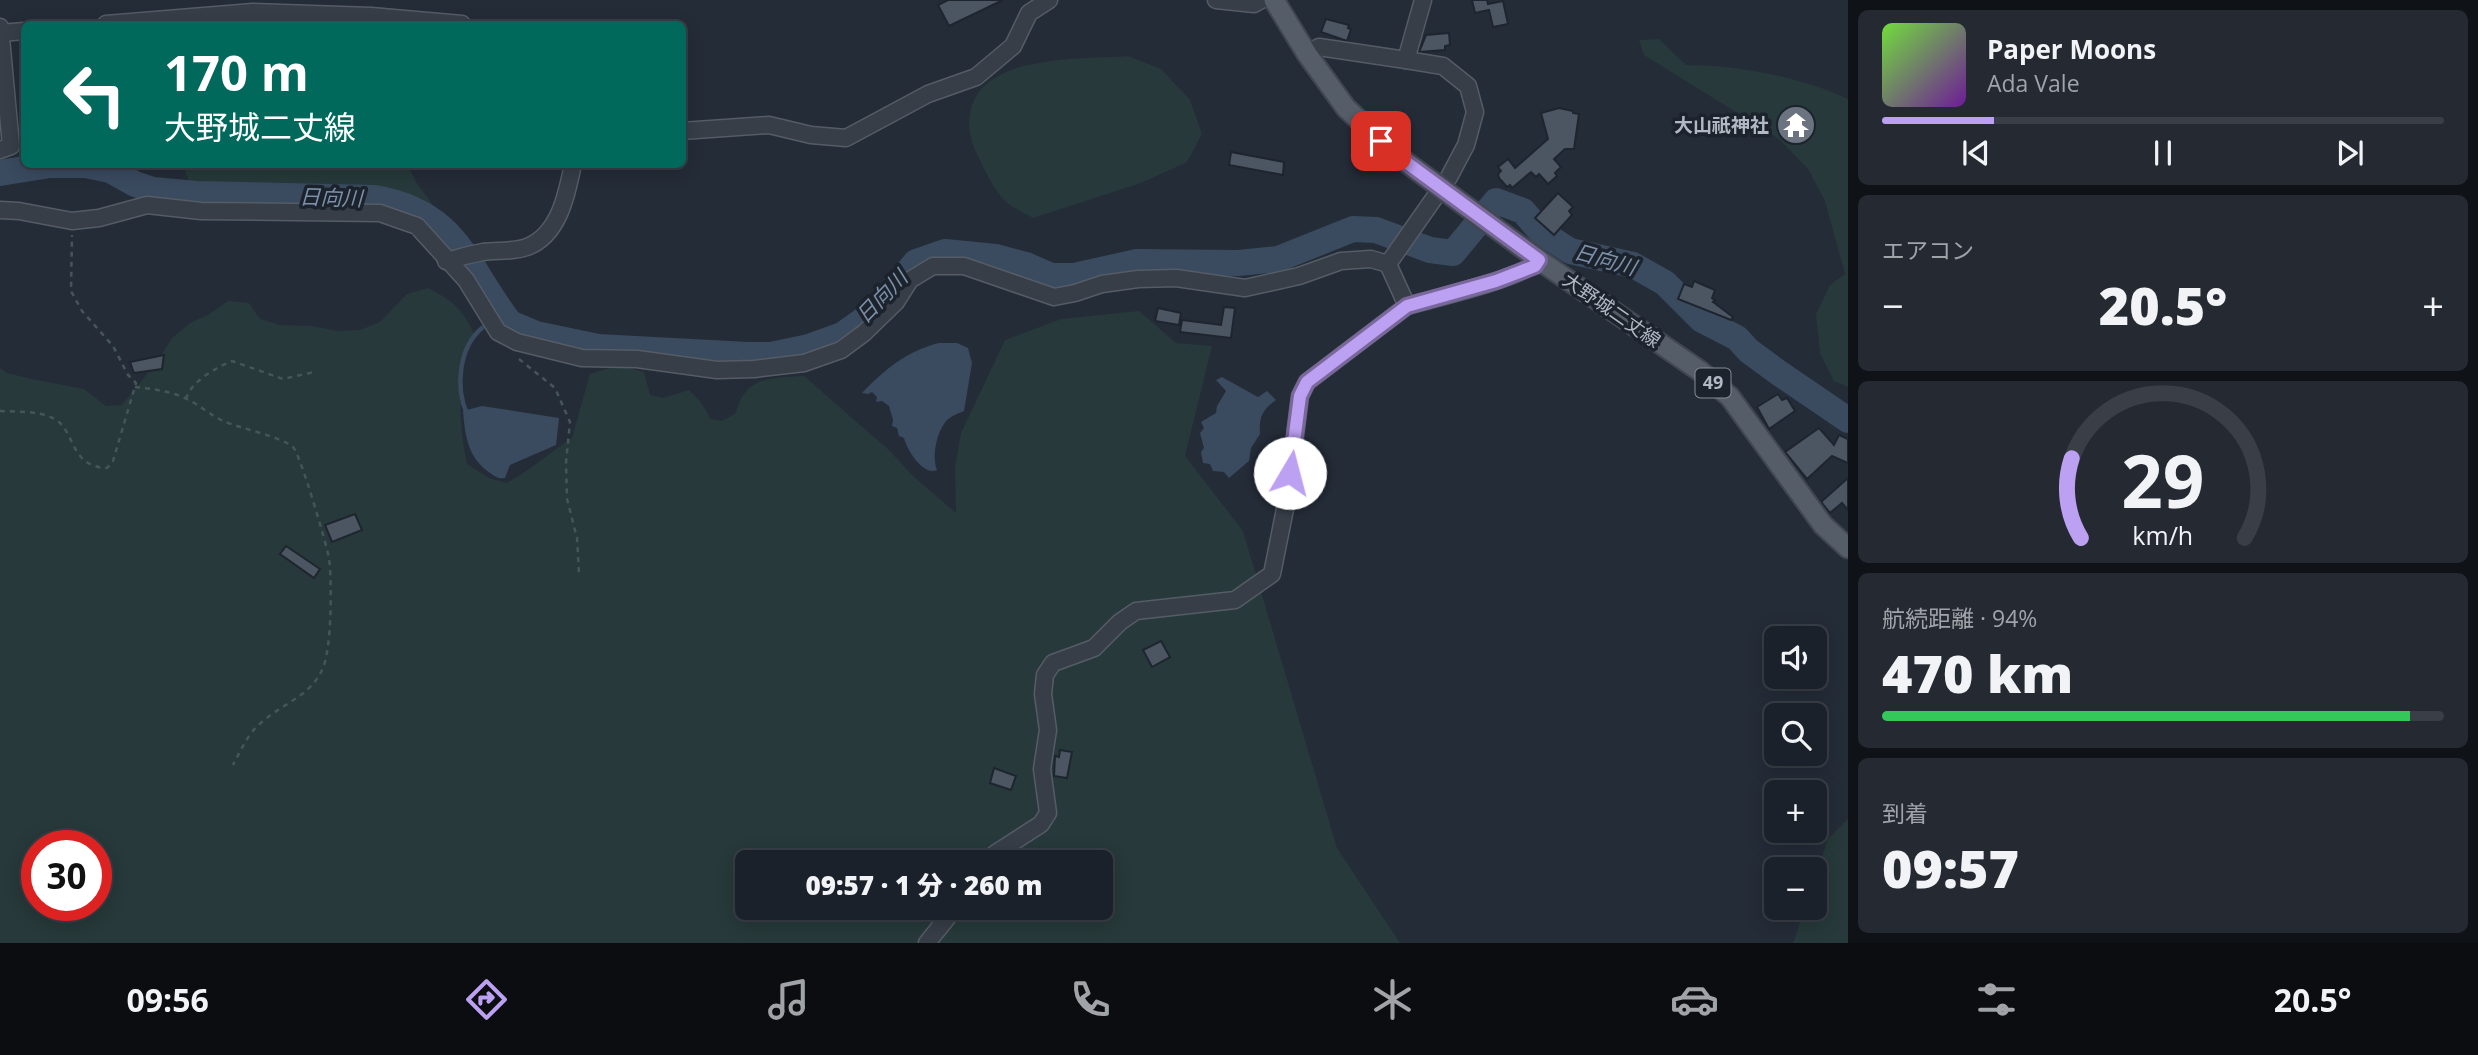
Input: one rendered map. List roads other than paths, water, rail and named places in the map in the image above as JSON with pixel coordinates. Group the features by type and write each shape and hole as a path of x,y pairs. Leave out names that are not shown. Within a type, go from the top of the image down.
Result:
{"main road":[{"name":"大野城二丈線","path":"1274,0 1307,54 1346,108 1399,157 1539,260 1700,371 1730,397 1823,525 1848,548"}],"street":[{"path":"686,131 769,125 811,135 846,138 928,94 976,77 1013,47 1026,6 1048,0"},
{"path":"1216,0 1254,5 1261,0"},
{"path":"1406,60 1423,0"},
{"path":"143,21 253,12 428,21"},
{"path":"0,27 10,145 0,150"},
{"path":"1,33 21,31"},
{"path":"1307,54 1319,47 1443,66 1468,86 1475,112 1466,145 1455,166 1392,259 1407,306"},
{"path":"446,261 482,252 526,247 539,239 559,214 572,168"},
{"path":"0,210 72,221 99,218 147,205 201,211 380,212 416,226 466,280 498,332 507,337 534,348 582,358 636,359 717,370 804,363 841,349 864,333 896,302 910,280 933,266 964,266 1054,297 1102,284 1138,279 1176,278 1245,288 1299,276 1341,261 1392,259"},
{"path":"1001,850 1041,824 1048,813 1042,769 1048,730 1043,694 1045,676 1053,663 1094,648 1120,622 1136,611 1235,600 1272,574 1287,499 1300,396 1307,382 1407,306 1496,281 1535,266 1539,260"},
{"path":"927,943 945,920"}],"water":[{"path":"957,343 968,348 972,363 964,411 948,419 941,429 935,453 937,470 932,471 916,461 904,438 899,436 897,428 892,426 889,406 882,401 876,402 877,397 872,392 862,393 897,362 927,346"},
{"path":"1222,377 1258,397 1267,391 1276,400 1262,414 1260,434 1251,448 1249,461 1229,478 1224,472 1213,471 1210,464 1203,463 1201,452 1204,448 1200,433 1204,428 1201,422 1216,413 1226,391 1216,380"},
{"path":"482,406 559,418 556,445 510,465 505,478 496,477 483,467 472,453 465,429 463,411"}],"waterway":[{"name":"日向川","path":"0,173 31,168"},
{"name":"日向川","path":"100,168 153,190 196,194 375,198 403,205 425,215 457,244 510,323 536,334 598,347 748,355 771,355 809,347 842,335 873,313 916,262 945,252 996,257 1026,265 1051,276 1074,276 1137,262 1238,263 1278,259 1353,229 1376,230 1430,250 1453,253 1496,201 1523,211 1541,232 1570,251 1633,265 1665,283 1702,320 1737,338 1749,351 1848,420"},
{"path":"467,414 461,392 461,368 468,346 482,328"}],"place":[{"name":"大山祇神社","path":"1796,125"}]}
